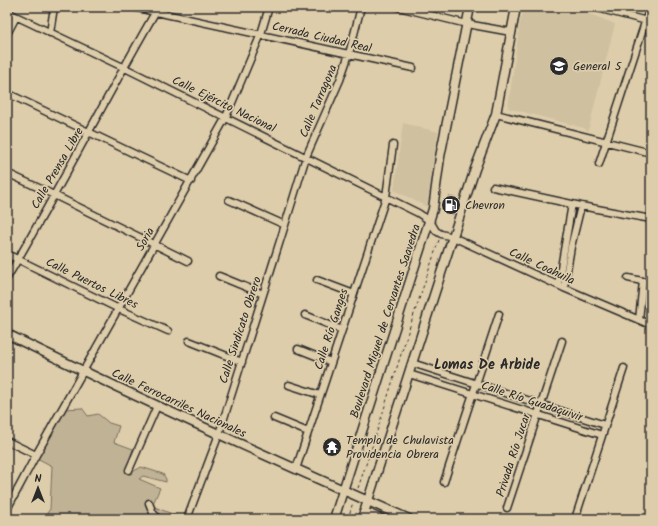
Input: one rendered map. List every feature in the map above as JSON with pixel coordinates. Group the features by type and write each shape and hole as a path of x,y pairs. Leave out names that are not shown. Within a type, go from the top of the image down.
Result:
{"main road":[{"name":"Boulevard Miguel de Cervantes Saavedra","path":"334,519 430,221 440,157 470,7"},
{"path":"381,519 363,515 475,169 496,114 516,7"},
{"name":"Calle Ferrocarriles Nacionales","path":"7,334 156,406 409,519"}],"street":[{"path":"50,34 54,7"},
{"name":"Cerrada Ciudad Real","path":"133,7 157,9 413,68"},
{"name":"Soria","path":"7,509 82,371 226,117 261,34 269,7"},
{"name":"Calle Tarragona","path":"306,156 340,80 349,54 361,7"},
{"path":"398,7 467,24 512,32"},
{"path":"593,7 648,22"},
{"path":"599,164 648,22 650,7"},
{"name":"Calle Prensa Libre","path":"7,278 90,132 157,9"},
{"name":"Calle Ejército Nacional","path":"7,12 306,156 418,213 430,221"},
{"path":"7,34 16,17"},
{"path":"7,93 191,181"},
{"path":"496,114 651,153"},
{"name":"Calle Río Ganges","path":"296,469 386,197 393,145"},
{"name":"Calle Sindicato Obrero","path":"187,519 219,434 306,156"},
{"path":"7,173 188,261"},
{"path":"493,188 651,219"},
{"path":"229,200 285,225"},
{"path":"558,285 572,204"},
{"path":"564,288 571,247 581,206"},
{"path":"430,221 436,232 441,234"},
{"name":"Calle Coahuila","path":"441,234 453,237 564,288 651,325"},
{"name":"Calle Puertos Libres","path":"7,254 118,309 168,331"},
{"path":"219,276 263,294"},
{"path":"628,278 651,282"},
{"path":"317,280 354,294"},
{"path":"639,320 643,281"},
{"path":"444,482 499,314"},
{"path":"305,315 342,330"},
{"path":"189,341 242,362"},
{"name":"Privada Río Jucar","path":"507,508 562,341"},
{"path":"298,349 331,362"},
{"name":"Calle Río Guadaquivir","path":"412,363 605,425"},
{"path":"575,519 624,368"},
{"name":"Calle Río Guadaquivir","path":"409,374 602,435"},
{"path":"289,385 320,395"},
{"path":"129,470 156,406"},
{"path":"274,418 308,432"},
{"path":"7,441 36,455"},
{"path":"149,503 153,513 158,519"}],"path":[{"path":"348,519 441,234"}],"shaded area":[{"name":"General 5","path":"525,7 572,7 615,24 588,131 584,128 508,108 520,22"},
{"path":"403,123 438,132 427,207 394,190"},
{"path":"82,408 88,416 98,414 109,423 119,426 114,442 133,449 127,467 131,472 141,467 163,474 166,482 143,476 139,479 160,488 152,506 185,519 43,519 50,509 52,466 37,458 63,409"}],"building":[{"name":"Chevron","path":"449,197 457,199 453,214 445,212"}],"place":[{"name":"General 5","path":"559,66"},
{"name":"Chevron","path":"451,205"},
{"name":"Templo de Chulavista Providencia Obrera","path":"332,447"}],"district":[{"name":"Lomas De Arbide","path":"487,364"}]}
